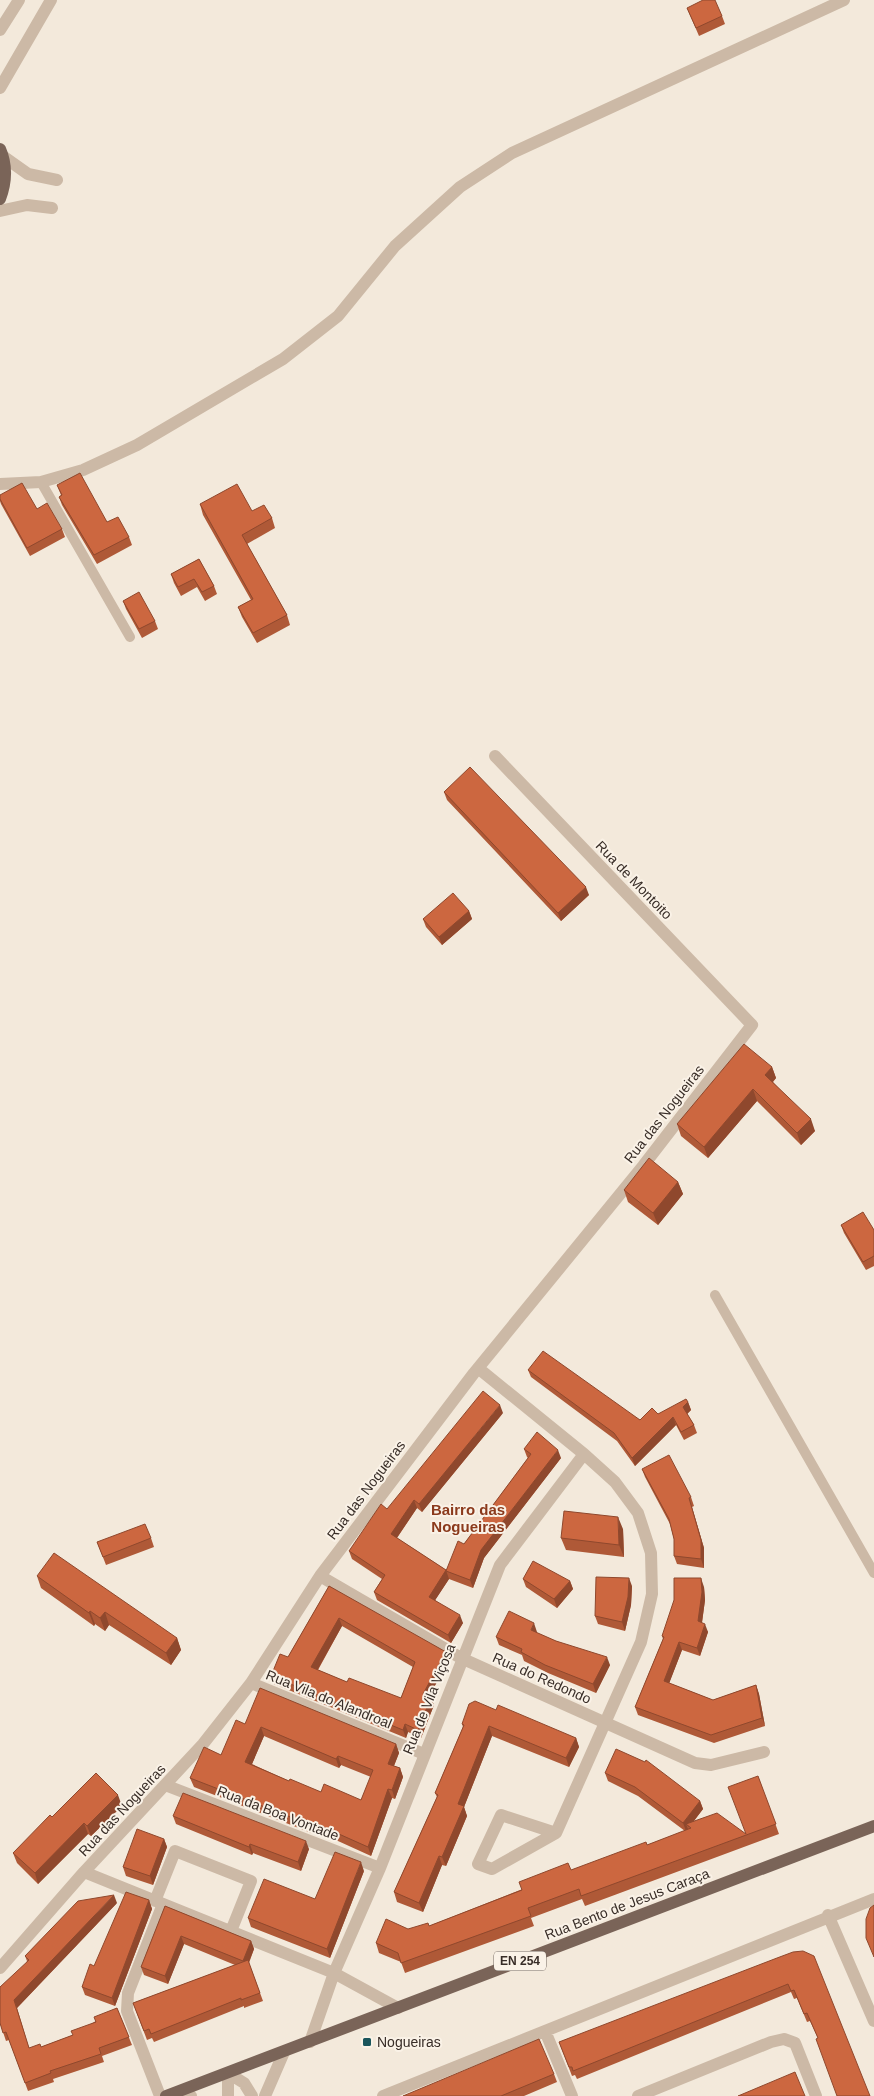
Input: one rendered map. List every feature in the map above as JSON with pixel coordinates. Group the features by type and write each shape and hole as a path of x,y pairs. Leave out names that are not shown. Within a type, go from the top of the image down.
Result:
{"main road":[{"path":"0,199 5,185 2,153"},
{"name":"Rua Bento de Jesus Caraça","path":"166,2096 874,1826"}],"street":[{"path":"0,30 19,0"},
{"path":"0,88 51,0"},
{"path":"0,484 41,482 82,470 137,445 283,359 338,316 395,246 460,187 512,153 844,0"},
{"path":"2,153 28,174 57,180"},
{"path":"0,211 27,205 52,208"},
{"name":"Rua de Montoito","path":"495,756 752,1025"},
{"name":"Rua das Nogueiras","path":"0,1968 84,1872 203,1744 251,1683 320,1576 478,1368 643,1166 752,1025"},
{"path":"478,1368 584,1454 615,1482 638,1513 652,1553 652,1594 641,1642 556,1833 492,1869 478,1864 501,1815 556,1833"},
{"name":"Rua de Vila Viçosa","path":"310,2042 334,1973 380,1868 461,1658 500,1566 584,1454"},
{"name":"Rua do Redondo","path":"320,1576 461,1658 695,1763 711,1765 764,1752"},
{"name":"Rua Vila do Alandroal","path":"251,1683 424,1754"},
{"name":"Rua da Boa Vontade","path":"165,1785 380,1868"},
{"path":"160,2096 127,2011 128,1993 175,1851 251,1881 231,1931"},
{"path":"84,1872 334,1973 398,2008"},
{"path":"383,2096 828,1915 874,1899"},
{"path":"828,1915 874,2021"},
{"path":"545,2031 572,2096"},
{"path":"638,2096 771,2042 784,2039 795,2043 816,2096"},
{"path":"265,2096 284,2052"},
{"path":"228,2073 228,2096"},
{"path":"228,2073 244,2083 252,2096"},
{"path":"178,2092 191,2096"}],"lane":[{"path":"41,482 130,637"},
{"path":"715,1295 874,1573"}],"building":[{"path":"703,0 715,0 722,16 696,28 687,8"},
{"path":"80,473 107,522 118,517 129,537 94,555 59,497 62,495 57,485"},
{"path":"22,483 37,509 47,503 62,529 27,548 0,499 0,495"},
{"path":"237,484 252,511 264,505 272,518 242,535 287,615 253,633 238,607 253,599 200,504"},
{"path":"199,559 214,586 202,592 194,579 178,587 171,574"},
{"path":"139,592 155,621 139,629 123,601"},
{"path":"470,767 586,887 558,913 444,792"},
{"path":"453,893 469,911 439,937 423,919"},
{"path":"744,1044 772,1067 765,1075 811,1119 797,1133 753,1089 704,1147 677,1124"},
{"path":"649,1158 678,1182 653,1213 624,1190"},
{"path":"863,1212 874,1230 874,1256 863,1262 841,1225"},
{"path":"543,1351 640,1420 652,1408 658,1414 686,1399 688,1402 683,1407 694,1425 681,1432 673,1417 632,1458 614,1433 528,1370"},
{"path":"483,1391 500,1405 419,1504 414,1500 391,1534 446,1570 429,1597 460,1615 448,1635 374,1592 385,1575 349,1551 381,1504 387,1509"},
{"path":"537,1432 558,1450 481,1550 470,1580 446,1571 458,1541 464,1544 531,1454 524,1449"},
{"path":"669,1455 691,1497 689,1498 701,1540 701,1559 674,1556 674,1539 669,1519 642,1469"},
{"path":"564,1511 618,1517 619,1545 561,1538"},
{"path":"145,1524 151,1538 103,1557 97,1542"},
{"path":"54,1553 177,1638 166,1653 105,1612 100,1618 90,1611 89,1613 37,1576"},
{"path":"533,1561 570,1581 554,1599 523,1579"},
{"path":"596,1577 629,1578 628,1597 622,1622 595,1616"},
{"path":"674,1578 701,1578 702,1592 698,1621 705,1624 697,1648 679,1642 664,1681 713,1700 756,1685 762,1718 711,1735 635,1707 664,1637 662,1636 674,1600"},
{"path":"329,1586 446,1652 423,1694 431,1697 418,1730 405,1724 403,1730 271,1676 280,1654 288,1657","holes":["339,1618 415,1662 401,1698 349,1678 347,1682 311,1667"]},
{"path":"509,1611 534,1623 531,1630 556,1641 607,1657 593,1684 545,1665 521,1652 522,1649 496,1637"},
{"path":"260,1688 396,1744 388,1764 400,1768 392,1790 388,1789 368,1847 312,1822 311,1825 190,1778 204,1747 221,1755 236,1720 245,1724","holes":["261,1727 336,1759 338,1756 373,1770 361,1800 324,1784 321,1792 290,1779 289,1781 245,1762"]},
{"path":"475,1701 496,1710 498,1705 576,1738 566,1758 489,1726 458,1804 464,1806 442,1857 439,1856 419,1903 394,1892 438,1795 435,1793 464,1725 462,1724 469,1704"},
{"path":"616,1749 645,1762 646,1760 700,1801 683,1823 635,1787 605,1773"},
{"path":"96,1773 118,1795 87,1826 84,1823 35,1873 13,1853 50,1815 52,1817"},
{"path":"758,1776 776,1824 581,1896 579,1889 528,1908 531,1916 401,1963 398,1953 376,1943 386,1919 408,1929 428,1923 429,1926 522,1890 519,1882 568,1863 571,1870 646,1842 647,1845 691,1828 686,1824 717,1813 746,1834 728,1787"},
{"path":"183,1793 306,1841 298,1862 250,1844 249,1847 173,1816"},
{"path":"137,1829 164,1839 150,1876 123,1867"},
{"path":"335,1852 361,1862 327,1949 248,1918 264,1879 315,1899"},
{"path":"126,1892 149,1900 112,1998 82,1987 90,1964 94,1966"},
{"path":"114,1895 14,2000 29,2048 40,2044 41,2047 73,2035 71,2031 96,2022 94,2017 117,2008 129,2037 99,2048 101,2054 50,2071 51,2073 25,2083 6,2032 3,2033 0,2023 0,1987 29,1960 25,1956 78,1901"},
{"path":"874,1905 874,1957 866,1938 866,1919 870,1908"},
{"path":"165,1906 251,1941 243,1961 181,1936 165,1976 141,1967"},
{"path":"803,1951 814,1956 870,2096 837,2096 816,2039 818,2038 807,2013 804,2014 794,1990 791,1991 788,1984 573,2071 572,2067 569,2067 559,2042 793,1952"},
{"path":"248,1960 260,1993 241,2000 241,1998 151,2034 149,2029 144,2031 133,2003"},
{"path":"539,2039 554,2074 501,2096 403,2096"},
{"path":"795,2072 805,2096 738,2096"}],"place":[{"name":"Nogueiras","path":"367,2042"}],"district":[{"name":"Bairro das Nogueiras","path":"468,1518"}]}
